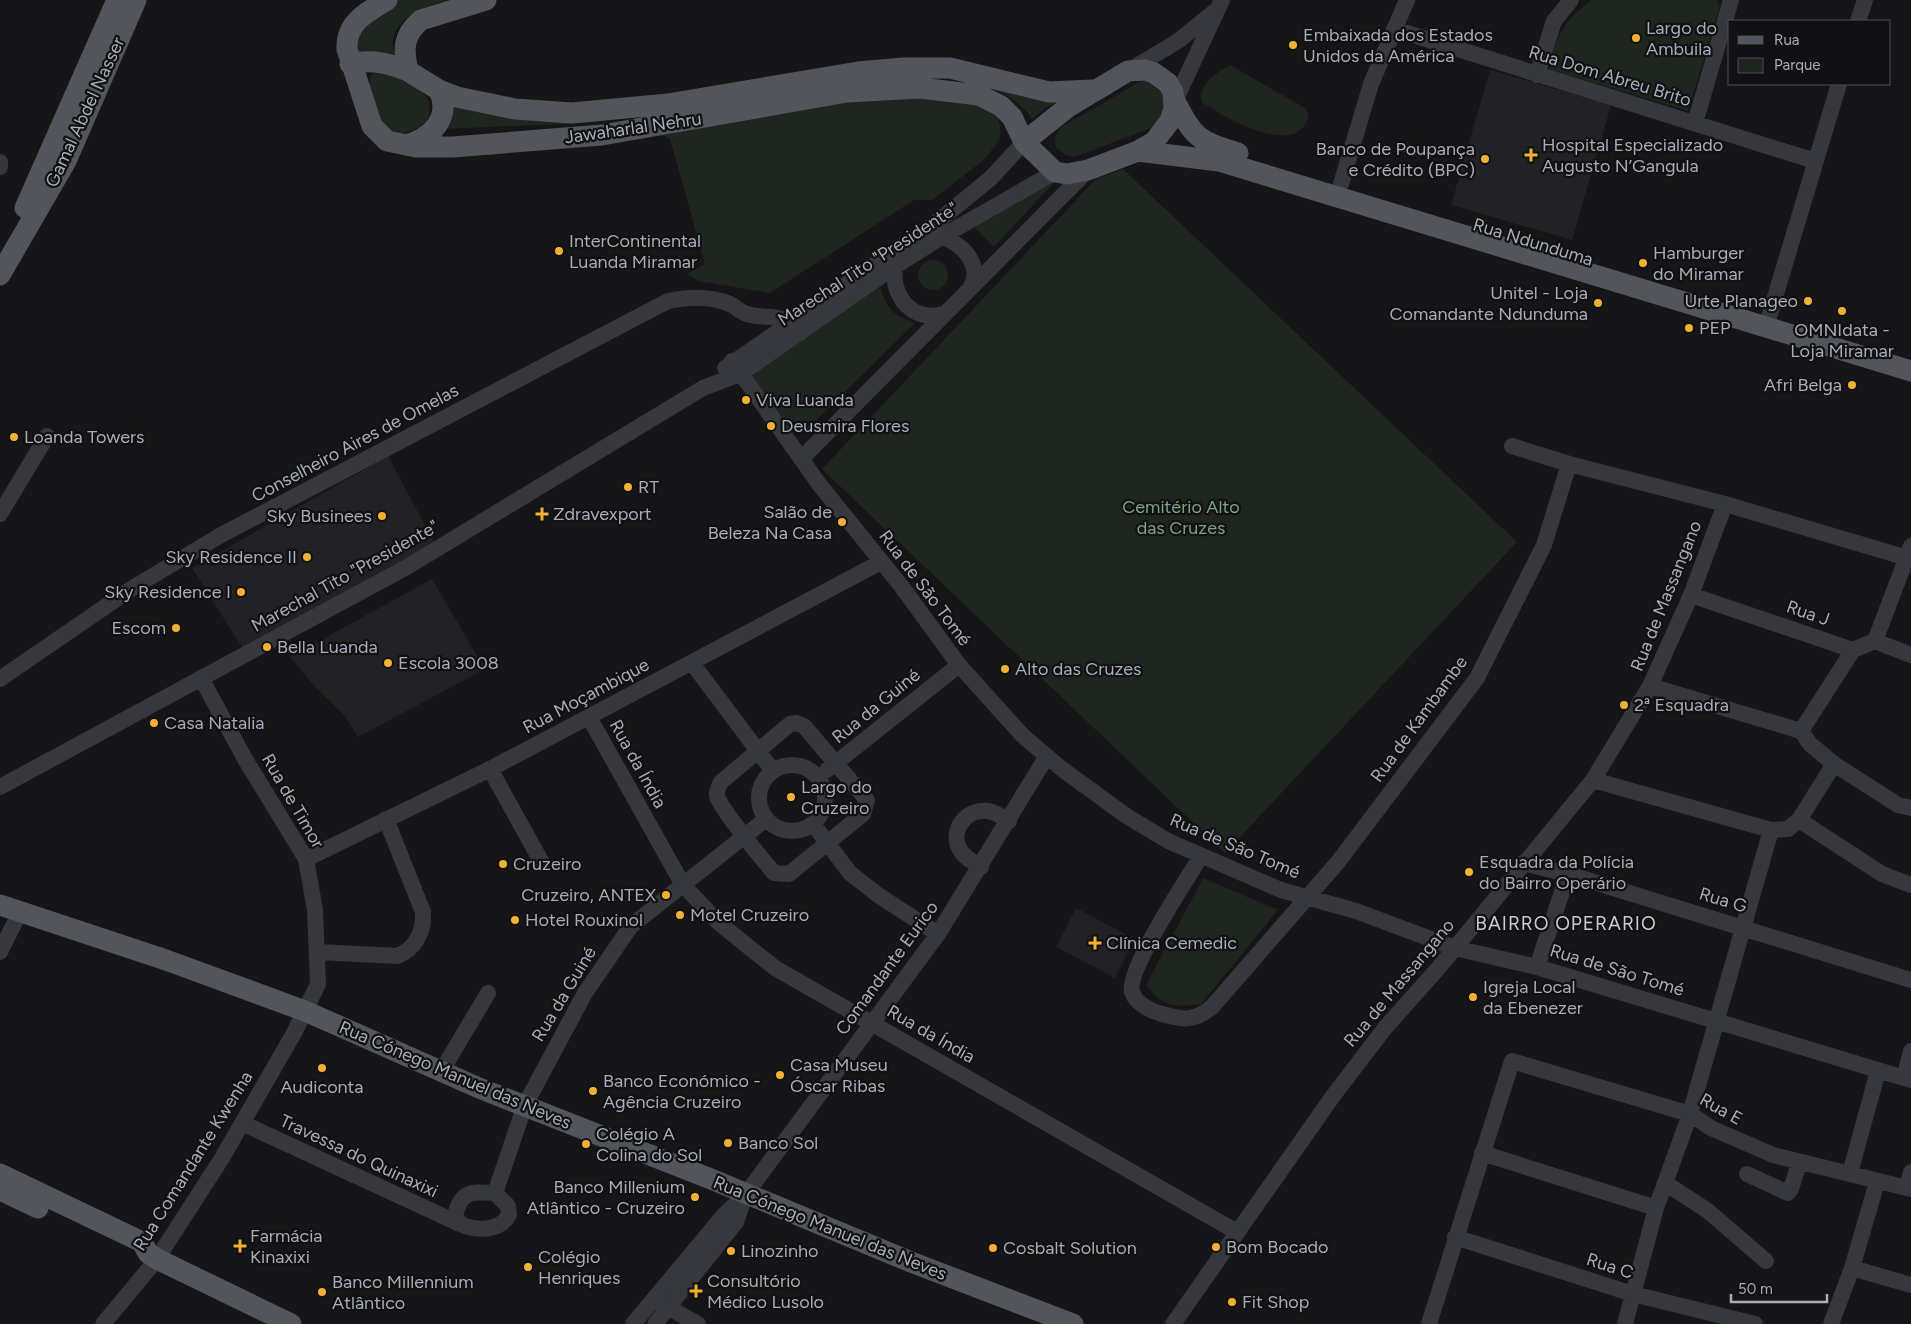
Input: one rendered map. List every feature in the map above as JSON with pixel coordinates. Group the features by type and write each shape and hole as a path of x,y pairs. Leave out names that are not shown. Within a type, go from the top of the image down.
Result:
{"main road":[{"name":"Gamal Abdel Nasser","path":"0,246 26,206 117,0"},
{"name":"Gamal Abdel Nasser","path":"0,275 66,162 136,0"},
{"name":"Jawaharlal Nehru","path":"388,0 363,15 354,24 347,38 350,64 372,126 387,141 403,146 453,146 602,135 847,92 901,88 952,90 979,95 1001,106 1012,117 1024,142"},
{"path":"408,71 404,47 413,27 421,20 486,0"},
{"name":"Jawaharlal Nehru","path":"350,64 372,61 386,62 408,71 438,90 457,97 515,109 572,113 668,104 849,73 903,68 950,68 1049,92 1082,92 1094,89"},
{"path":"1128,70 1068,106 1024,142 1055,172 1066,174 1088,170 1138,151 1154,142 1170,121 1175,101"},
{"name":"Rua Ndunduma","path":"1128,70 1145,70 1168,83 1190,129 1200,140 1218,147 1523,237 1769,317 1911,359"},
{"path":"403,146 419,141 439,124 442,114 442,101 438,90"},
{"name":"Rua Ndunduma","path":"1138,151 1202,158 1227,163 1509,247 1911,371"},
{"name":"Rua Cónego Manuel das Neves","path":"10,908 166,960 305,1011 441,1072 893,1254 1073,1324"},
{"path":"0,1174 142,1242 152,1256"},
{"path":"0,1190 136,1253 152,1256 291,1324"}],"street":[{"path":"1341,184 1372,84 1407,0"},
{"path":"1537,75 1554,21 1571,0"},
{"path":"1695,123 1731,0"},
{"path":"1858,20 1865,0"},
{"path":"1128,70 1178,41 1219,5"},
{"path":"1175,101 1219,5"},
{"name":"Rua Dom Abreu Brito","path":"1394,29 1815,162"},
{"path":"1769,317 1839,85"},
{"name":"Marechal Tito \"Presidente\"","path":"795,327 836,294 937,222 991,178 1024,142"},
{"path":"0,162 0,167"},
{"path":"801,459 1088,170"},
{"name":"Marechal Tito \"Presidente\"","path":"0,787 407,567 703,388 795,327 942,236 1055,172"},
{"path":"920,233 942,236 959,245 970,259 974,271 974,283 968,292"},
{"path":"898,249 894,267 895,286 904,303 914,311 926,316 946,313"},
{"name":"Conselheiro Aires de Omelas","path":"0,679 134,587 221,535 668,301 689,298 712,299 730,304 746,314"},
{"path":"763,349 746,314 772,315 795,327"},
{"name":"Rua de São Tomé","path":"736,367 801,459 959,665 1023,736 1125,815 1168,841 1281,890 1356,911 1455,948 1536,967 1908,1079"},
{"path":"0,514 47,436"},
{"path":"1512,446 1569,464 1910,554 1875,641"},
{"name":"Rua de Kambambe","path":"1201,856 1145,951 1131,980 1132,992 1138,1002 1159,1014 1185,1020 1200,1016 1212,1007 1338,862 1477,678 1544,545 1569,464"},
{"name":"Rua de Massangano","path":"1173,1324 1332,1096 1385,1028 1455,948 1594,780 1650,686 1691,594 1725,504"},
{"name":"Rua Moçambique","path":"306,859 490,769 881,562"},
{"name":"Rua J","path":"1691,594 1853,650"},
{"path":"1801,731 1853,650 1875,641 1911,656"},
{"path":"692,663 773,771"},
{"name":"Rua da Guiné","path":"818,777 959,665"},
{"name":"Rua de Timor","path":"201,678 245,758 306,859 315,910 318,984 305,1011"},
{"path":"1650,686 1801,731 1810,744 1834,764 1898,805 1911,808"},
{"name":"Rua da Índia","path":"589,717 683,885 719,922 775,968 1070,1139 1237,1232"},
{"path":"797,723 804,726 835,763 866,800 863,814 789,874 779,875 774,873 717,798 717,789 721,782 790,724 797,723"},
{"name":"Comandante Eurico","path":"633,1324 724,1215 746,1194 938,934 981,867 1047,756"},
{"path":"1594,780 1771,830 1788,829 1799,820 1834,764"},
{"path":"782,767 802,767 818,777 825,797 820,816 813,824 794,831 784,830 774,826 766,819 759,799 760,788 773,771 782,767"},
{"path":"490,769 542,862"},
{"path":"981,867 964,855 959,848 957,840 960,823 973,812 982,810 990,811 1009,821"},
{"name":"Rua da Guiné","path":"495,1193 525,1105 585,993 631,926 766,819"},
{"path":"318,952 397,956 407,952 418,938 423,920 423,912 386,820"},
{"path":"1799,820 1882,874 1911,885"},
{"path":"813,824 857,878 878,896 938,934"},
{"path":"1625,1324 1656,1208 1690,1114 1771,830"},
{"name":"Rua G","path":"1523,864 1568,874 1911,980"},
{"path":"1536,967 1568,874"},
{"path":"0,952 10,908"},
{"path":"441,1072 488,993"},
{"name":"Rua Comandante Kwenha","path":"103,1324 152,1256 242,1123 305,1011"},
{"path":"1908,1079 1911,1051"},
{"name":"Rua E","path":"1482,1153 1512,1061 1690,1114 1711,1128 1740,1142 1799,1163 1850,1173 1877,1182 1910,1183"},
{"path":"1850,1173 1878,1071"},
{"name":"Travessa do Quinaxixi","path":"242,1123 460,1224"},
{"path":"1429,1324 1482,1153 1656,1208"},
{"path":"1747,1174 1788,1193 1799,1163"},
{"path":"1831,1324 1852,1268 1877,1182"},
{"path":"1665,1183 1708,1211 1766,1261"},
{"path":"472,1193 495,1193 508,1206 509,1215 499,1225 472,1230 460,1224 455,1216 461,1198 472,1193"},
{"name":"Comandante Eurico","path":"655,1324 736,1222 746,1194"},
{"name":"Rua C","path":"1455,1237 1633,1294 1755,1324"},
{"path":"1852,1268 1911,1285"},
{"path":"654,1300 698,1324"}],"shaded area":[{"name":"Hospital Especializado Augusto N’Gangula","path":"1490,70 1611,105 1572,240 1451,205"},
{"path":"388,456 435,544 243,649 192,568"},
{"name":"Escola 3008","path":"432,579 485,669 358,737 345,716 316,688 290,657"},
{"name":"Clínica Cemedic","path":"1076,908 1135,939 1115,978 1056,947"}],"green space":[{"path":"398,0 447,0 411,15 397,28 393,47 400,61 355,56 357,30 381,10"},
{"path":"1591,0 1717,0 1720,6 1688,111 1549,69 1562,30 1574,15"},
{"path":"1230,65 1305,108 1309,114 1303,128 1292,134 1277,135 1260,132 1227,117 1202,102 1203,89 1206,84 1214,75"},
{"path":"378,71 405,81 422,92 429,106 429,113 427,120 422,125 408,132 393,134 387,129 374,107 369,91 371,75"},
{"path":"910,72 949,75 1065,99 1047,107 1032,119 1019,104 1003,93 985,86 946,78 887,78 589,123 439,129 445,114 443,96 514,112 558,117 589,117 636,112 824,83"},
{"path":"1141,81 1155,82 1169,101 1156,126 1075,157 1066,155 1056,148 1055,137 1060,128"},
{"path":"895,91 979,102 998,117 1001,132 999,140 985,159 932,200 914,200 770,293 698,281 687,274 705,264 670,139 658,132"},
{"name":"Cemitério Alto das Cruzes","path":"1123,169 1517,542 1225,853 822,469 1095,180"},
{"path":"1060,176 994,247 974,227"},
{"path":"933,260 939,261 947,269 947,281 939,289 933,290 927,289 919,281 918,275 919,269 927,261"},
{"path":"880,286 888,306 896,314 915,323 802,434 789,432 753,381 753,368"},
{"path":"1203,878 1278,910 1201,1004 1176,1006 1158,998 1146,985"}],"place":[{"name":"Largo do Ambuila","path":"1636,38"},
{"name":"Embaixada dos Estados Unidos da América","path":"1293,45"},
{"name":"Hospital Especializado Augusto N’Gangula","path":"1531,155"},
{"name":"Banco de Poupança e Crédito (BPC)","path":"1485,159"},
{"name":"InterContinental Luanda Miramar","path":"559,251"},
{"name":"Hamburger do Miramar","path":"1643,263"},
{"name":"Urte Planageo","path":"1808,301"},
{"name":"Unitel - Loja Comandante Ndunduma","path":"1598,303"},
{"name":"OMNIdata - Loja Miramar","path":"1842,311"},
{"name":"PEP","path":"1689,328"},
{"name":"Afri Belga","path":"1852,385"},
{"name":"Viva Luanda","path":"746,400"},
{"name":"Deusmira Flores","path":"771,426"},
{"name":"Loanda Towers","path":"14,437"},
{"name":"RT","path":"628,487"},
{"name":"Zdravexport","path":"542,514"},
{"name":"Sky Businees","path":"382,516"},
{"name":"Salão de Beleza Na Casa","path":"842,522"},
{"name":"Sky Residence II","path":"307,557"},
{"name":"Sky Residence I","path":"241,592"},
{"name":"Escom","path":"176,628"},
{"name":"Bella Luanda","path":"267,647"},
{"name":"Escola 3008","path":"388,663"},
{"name":"Alto das Cruzes","path":"1005,669"},
{"name":"2ª Esquadra","path":"1624,705"},
{"name":"Casa Natalia","path":"154,723"},
{"name":"Largo do Cruzeiro","path":"791,797"},
{"name":"Cruzeiro","path":"503,864"},
{"name":"Esquadra da Polícia do Bairro Operário","path":"1469,872"},
{"name":"Cruzeiro, ANTEX","path":"666,895"},
{"name":"Motel Cruzeiro","path":"680,915"},
{"name":"Hotel Rouxinol","path":"515,920"},
{"name":"Clínica Cemedic","path":"1095,943"},
{"name":"Igreja Local da Ebenezer","path":"1473,997"},
{"name":"Audiconta","path":"322,1068"},
{"name":"Casa Museu Óscar Ribas","path":"780,1075"},
{"name":"Banco Económico - Agência Cruzeiro","path":"593,1091"},
{"name":"Banco Sol","path":"728,1143"},
{"name":"Colégio A Colina do Sol","path":"586,1144"},
{"name":"Banco Millenium Atlântico - Cruzeiro","path":"695,1197"},
{"name":"Farmácia Kinaxixi","path":"240,1246"},
{"name":"Bom Bocado","path":"1216,1247"},
{"name":"Cosbalt Solution","path":"993,1248"},
{"name":"Linozinho","path":"731,1251"},
{"name":"Colégio Henriques","path":"528,1267"},
{"name":"Consultório Médico Lusolo","path":"696,1291"},
{"name":"Banco Millennium Atlântico","path":"322,1292"},
{"name":"Fit Shop","path":"1232,1302"}],"district":[{"name":"BAIRRO OPERARIO","path":"1566,923"}]}
